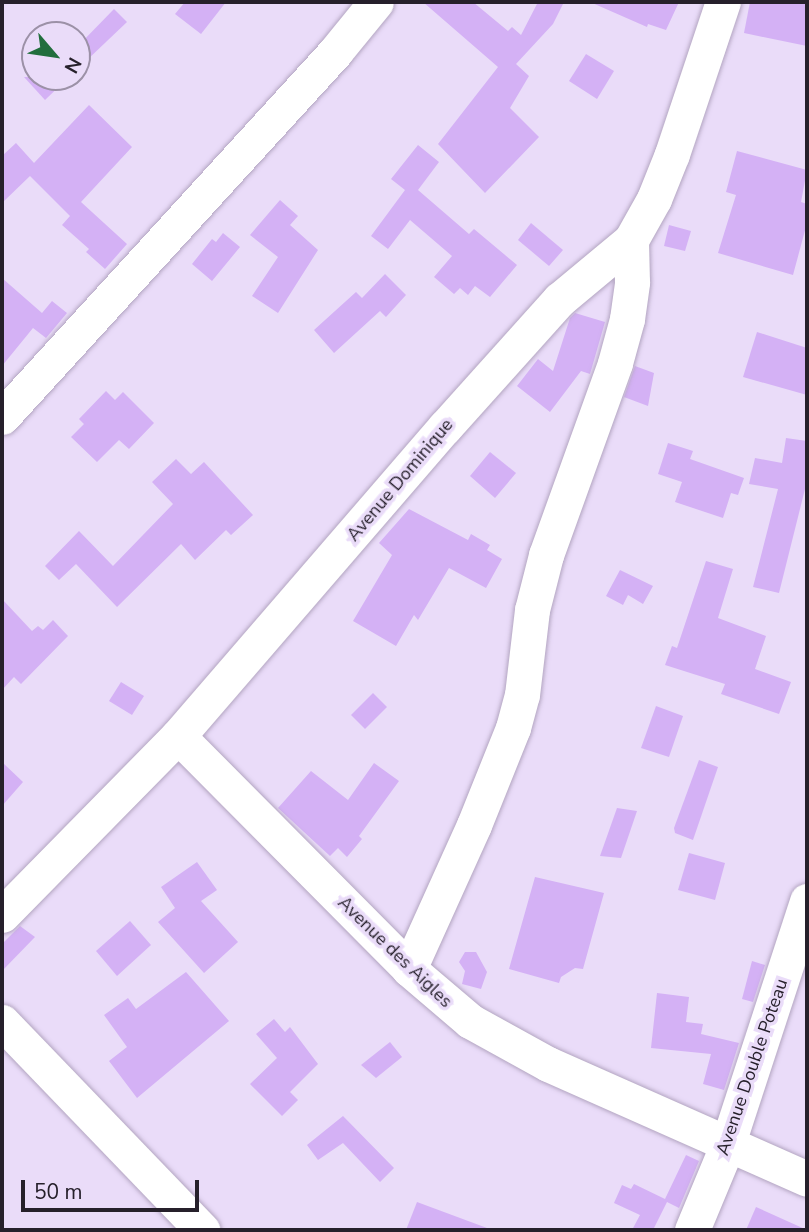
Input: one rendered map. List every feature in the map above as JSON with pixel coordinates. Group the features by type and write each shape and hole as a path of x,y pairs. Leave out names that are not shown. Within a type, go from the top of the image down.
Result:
{"street":[{"path":"2,417 336,51 376,2"},
{"name":"Avenue Dominique","path":"2,915 178,736 444,427 559,300 631,240 654,199 672,154 723,2"},
{"path":"409,969 474,825 513,728 522,695 532,610 546,555 615,363 627,319 632,282 631,240"},
{"name":"Avenue des Aigles","path":"178,736 409,969 470,1021 509,1044 727,1146 807,1179"},
{"name":"Avenue Double Poteau","path":"692,1230 727,1146 807,901"},
{"path":"2,1023 202,1230"}],"building":[{"path":"185,2 226,2 201,34 175,14"},
{"path":"423,2 473,2 508,31 512,27 521,35 538,2 564,2 553,24 516,64 529,76 510,108 539,137 485,193 438,144 498,67"},
{"path":"590,2 679,2 666,30 648,24 647,27"},
{"path":"750,2 807,2 807,46 744,33"},
{"path":"114,9 127,22 91,56 91,33"},
{"path":"586,54 614,71 597,99 569,81"},
{"path":"37,91 54,91 45,100"},
{"path":"89,105 132,147 81,202 127,244 105,269 86,252 89,249 62,225 70,216 30,176 2,203 2,156 16,143 34,163"},
{"path":"418,145 439,162 418,190 469,234 474,229 517,265 490,297 475,286 468,295 460,288 454,294 434,277 452,256 410,220 388,249 371,236 405,190 391,179"},
{"path":"737,151 807,170 801,202 807,204 807,223 793,275 718,253 736,195 726,192"},
{"path":"280,200 298,216 290,225 318,250 278,313 252,296 278,257 250,235"},
{"path":"531,223 563,250 549,266 518,240"},
{"path":"669,225 691,231 685,251 664,246"},
{"path":"223,233 240,247 212,281 192,264 212,239 216,242"},
{"path":"385,274 406,295 386,317 380,311 334,353 314,330 356,292 362,298"},
{"path":"2,278 42,313 52,301 67,313 46,338 33,328 2,366"},
{"path":"575,313 605,322 590,374 581,371 550,412 517,386 538,359 553,371 570,318"},
{"path":"757,332 807,348 807,395 743,377"},
{"path":"635,366 654,373 648,406 624,397"},
{"path":"106,391 115,400 123,392 154,423 129,449 119,440 97,462 71,437 84,424 79,419"},
{"path":"786,438 807,441 807,481 779,593 753,587 778,489 749,484 755,458 782,463"},
{"path":"668,443 693,451 690,459 744,478 738,495 731,493 723,518 675,502 682,482 658,474"},
{"path":"490,452 516,473 495,498 470,476"},
{"path":"176,459 191,474 204,462 253,515 231,535 226,530 195,560 181,544 117,607 76,564 59,580 45,566 79,531 113,566 173,504 152,482"},
{"path":"409,509 468,540 471,534 490,545 487,550 502,559 486,588 449,568 418,620 414,615 396,646 353,621 392,555 379,543"},
{"path":"706,561 733,569 718,618 766,636 755,669 791,682 779,714 721,694 725,684 665,665 672,646 677,648"},
{"path":"620,570 653,586 643,604 628,595 623,605 606,596"},
{"path":"2,599 32,631 38,626 43,630 53,620 68,636 21,684 14,677 2,690"},
{"path":"121,682 144,696 132,715 109,701"},
{"path":"373,693 387,707 365,729 351,715"},
{"path":"656,706 683,716 669,757 641,748"},
{"path":"699,760 718,767 693,840 675,833 674,828"},
{"path":"2,762 23,782 2,806"},
{"path":"374,763 399,781 359,836 362,839 347,857 338,848 330,856 278,808 311,771 348,800"},
{"path":"617,808 637,811 621,858 600,856"},
{"path":"689,853 725,863 715,900 678,890"},
{"path":"197,862 217,890 201,901 238,942 204,973 158,922 175,908 161,887"},
{"path":"535,877 604,893 583,969 575,968 561,977 559,983 509,969"},
{"path":"130,921 151,945 117,976 96,951"},
{"path":"20,926 35,937 2,971 2,944"},
{"path":"465,952 476,952 487,972 481,989 462,984 465,971 459,962"},
{"path":"752,961 765,965 753,1002 742,999"},
{"path":"186,972 229,1021 137,1098 109,1061 127,1047 104,1015 128,998 136,1009"},
{"path":"657,993 689,997 686,1022 703,1024 701,1034 739,1043 724,1090 703,1084 711,1054 651,1048"},
{"path":"274,1019 285,1032 290,1027 318,1064 290,1092 298,1100 282,1116 250,1084 277,1058 256,1034"},
{"path":"390,1042 402,1057 376,1078 361,1065"},
{"path":"343,1116 394,1168 380,1182 343,1143 318,1160 307,1145"},
{"path":"686,1155 699,1161 679,1208 667,1202 653,1230 632,1230 640,1215 614,1203 622,1185 631,1189 634,1184 665,1199"},
{"path":"417,1202 487,1228 487,1230 406,1230"},
{"path":"756,1207 807,1230 746,1230"}]}
